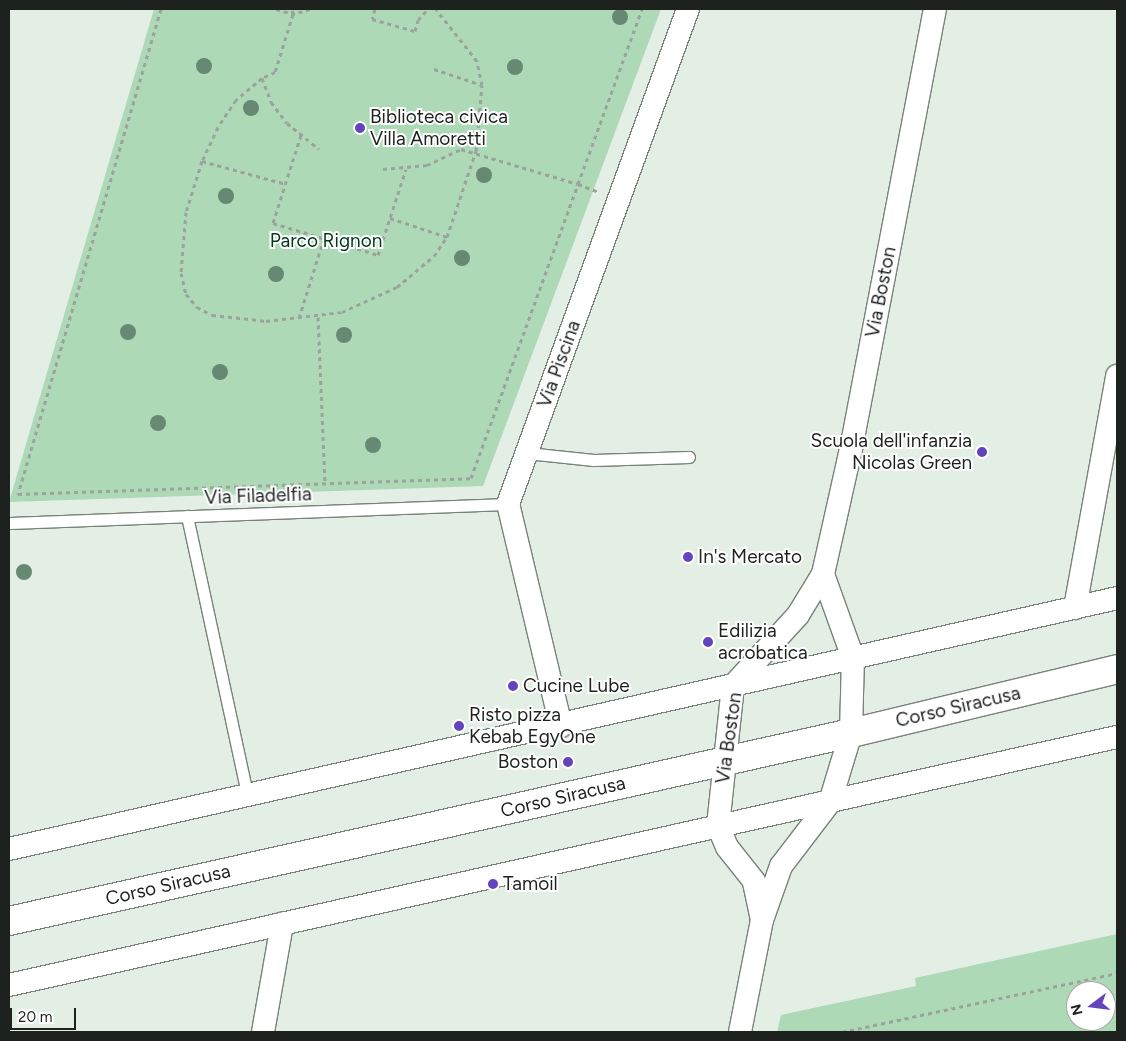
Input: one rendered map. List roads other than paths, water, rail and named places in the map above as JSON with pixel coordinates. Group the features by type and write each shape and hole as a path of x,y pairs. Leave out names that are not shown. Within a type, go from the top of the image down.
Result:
{"main road":[{"name":"Corso Siracusa","path":"9,921 851,733 1117,669"}],"street":[{"name":"Via Piscina","path":"508,504 688,9"},
{"name":"Via Boston","path":"718,826 733,686 798,615 823,574 851,449 935,9"},
{"path":"1075,608 1117,376"},
{"path":"508,504 562,726"},
{"path":"740,1032 762,920 781,866 830,802 851,733 853,658 823,574"},
{"path":"9,849 562,726 1117,598"},
{"path":"9,985 1117,737"},
{"path":"718,826 727,846 754,881 762,920"},
{"path":"263,1032 282,924"}],"lane":[{"path":"527,453 594,460 689,457"},
{"name":"Via Filadelfia","path":"9,523 508,504"},
{"path":"187,516 248,797"}],"place":[{"name":"Biblioteca civica Villa Amoretti","path":"360,128"},
{"name":"Scuola dell'infanzia Nicolas Green","path":"982,452"},
{"name":"In's Mercato","path":"688,557"},
{"name":"Edilizia acrobatica","path":"708,642"},
{"name":"Cucine Lube","path":"513,686"},
{"name":"Risto pizza Kebab EgyOne","path":"459,726"},
{"name":"Boston","path":"568,762"},
{"name":"Tamoil","path":"493,884"}],"park label":[{"name":"Parco Rignon","path":"326,241"}]}
